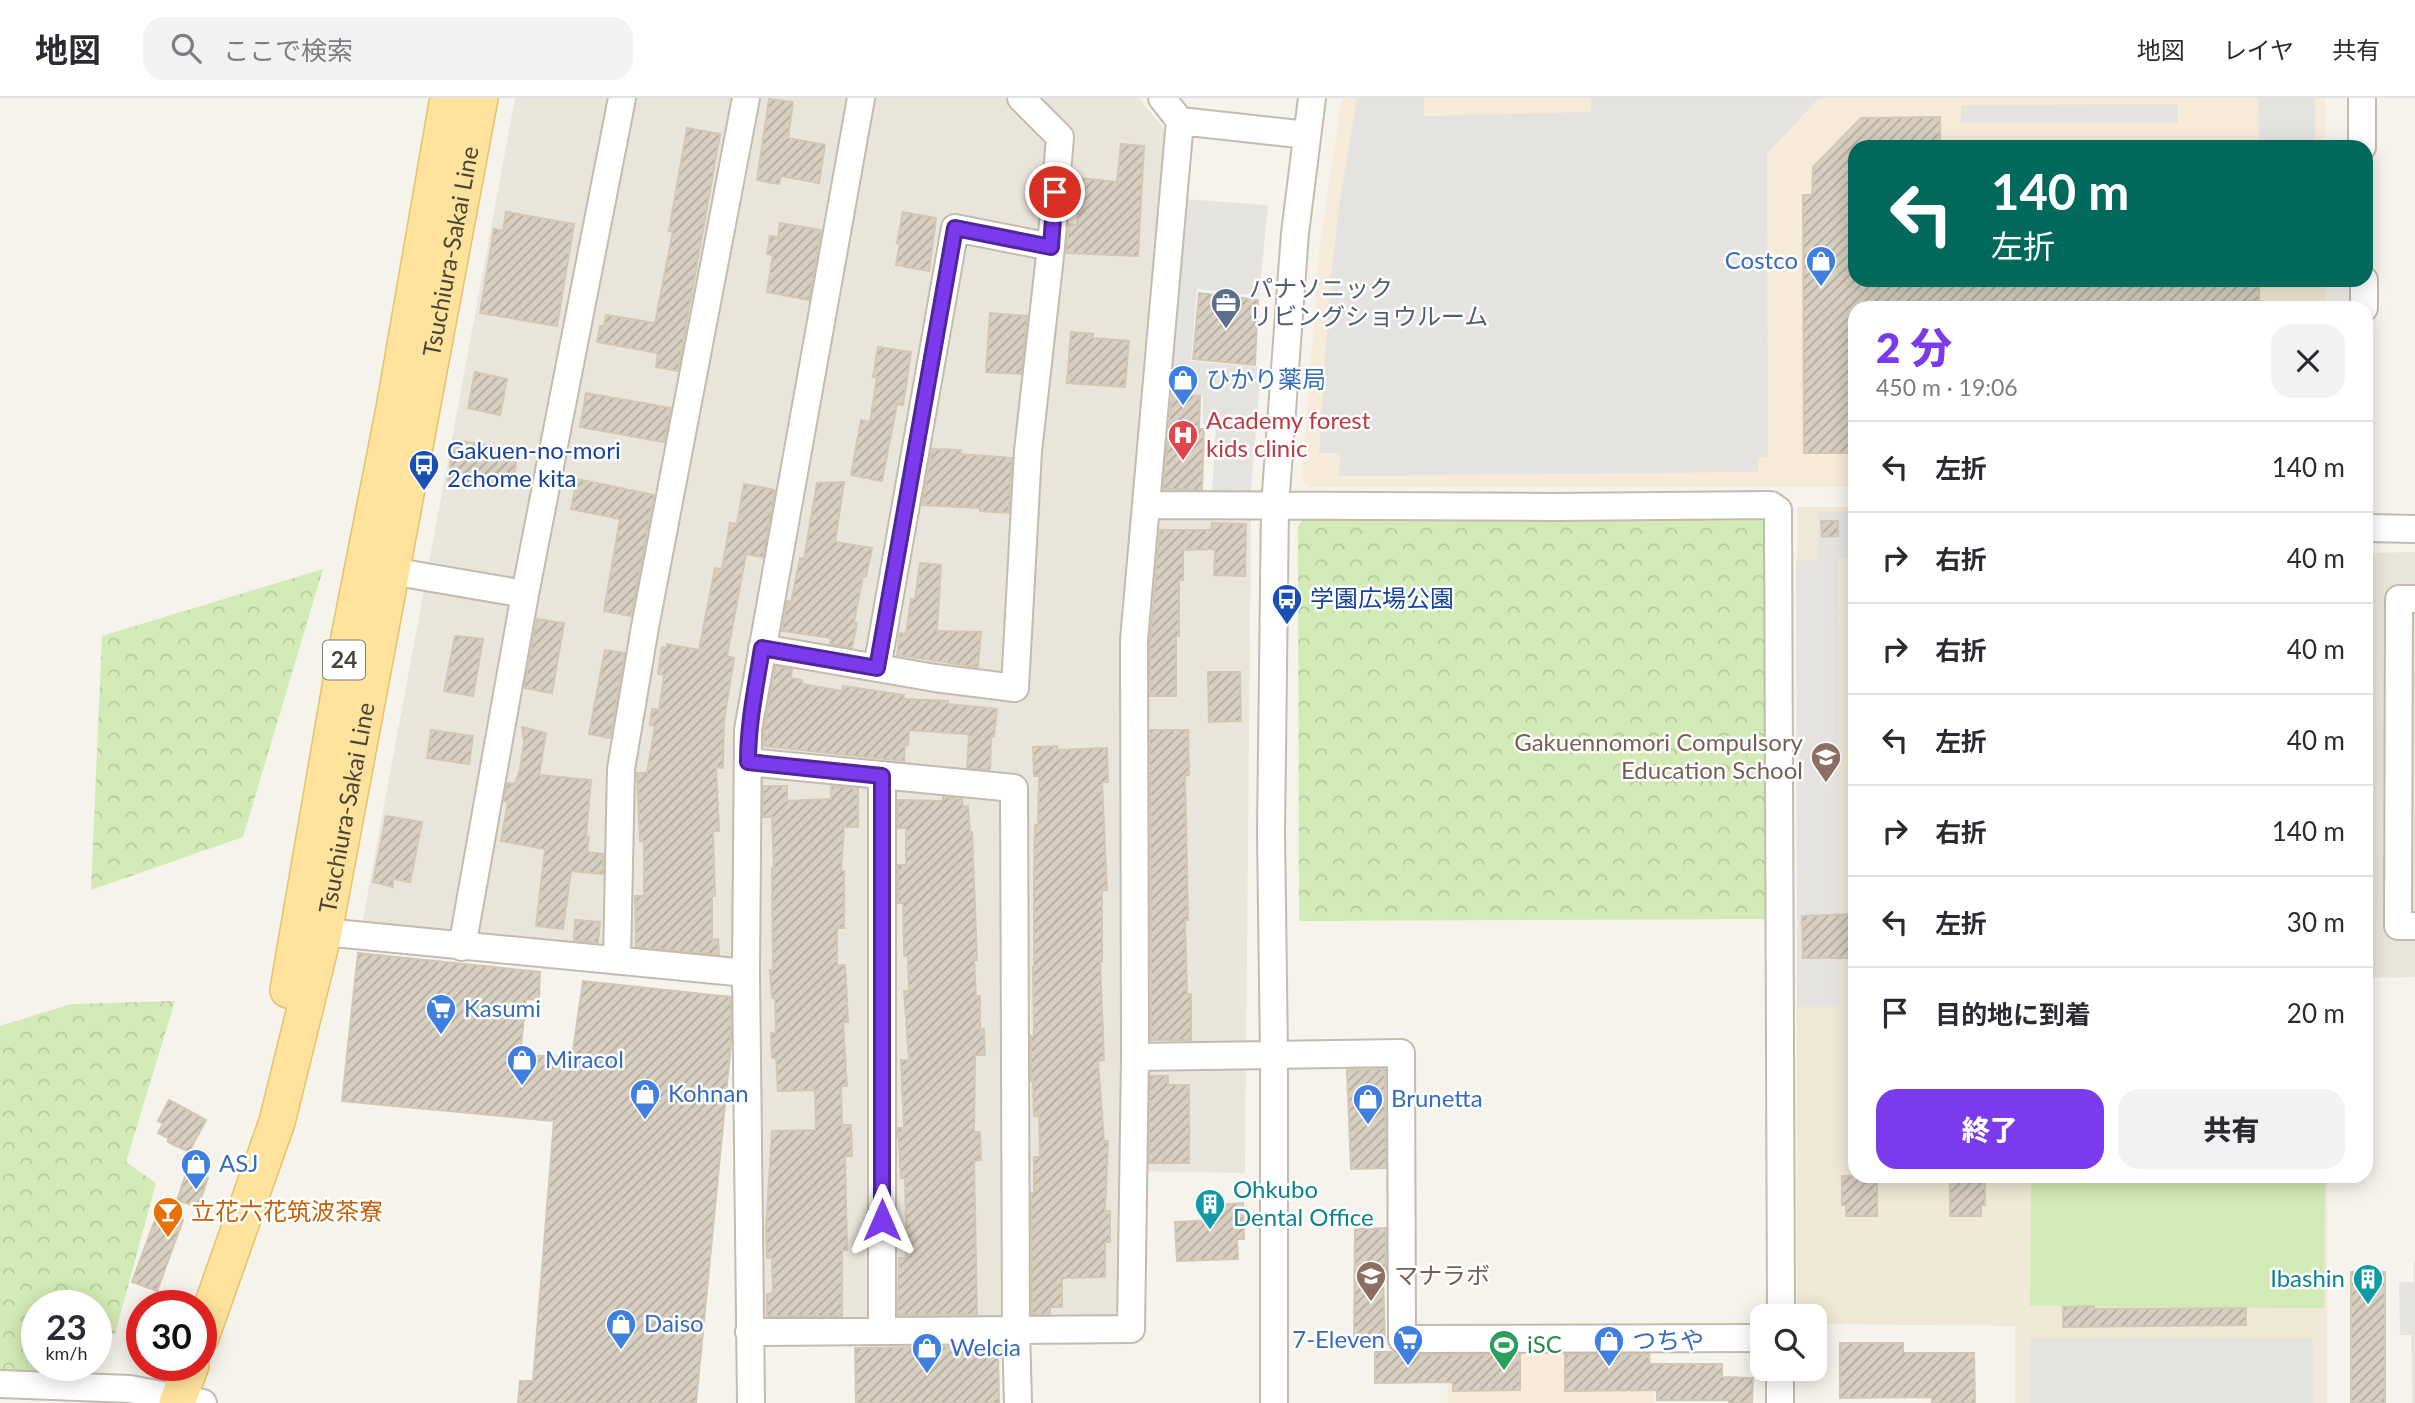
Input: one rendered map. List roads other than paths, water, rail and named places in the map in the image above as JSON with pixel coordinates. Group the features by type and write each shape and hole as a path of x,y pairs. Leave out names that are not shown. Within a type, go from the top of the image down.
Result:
{"main road":[{"name":"Tsuchiura-Sakai Line","path":"243,1223 255,1119 291,978 341,679 394,409 448,98"},
{"name":"Tsuchiura-Sakai Line","path":"217,1294 277,1122 324,932 481,98"},
{"path":"186,1401 189,1381"}],"street":[{"path":"462,947 526,594 622,98"},
{"path":"617,960 621,769 645,626 746,98"},
{"path":"751,1403 746,973 748,730 862,98"},
{"path":"762,648 1015,688 1028,452 1051,247 1060,137 1021,98"},
{"path":"749,1332 1131,1329 1135,1057 1133,640 1180,121 1162,98"},
{"path":"1273,1403 1274,1056 1271,821 1275,506 1292,270 1312,98"},
{"path":"2362,98 2362,140"},
{"path":"1180,121 1307,135"},
{"path":"877,668 955,228 1051,247"},
{"path":"1146,505 1771,505 1778,510 1781,1304"},
{"path":"2373,528 2415,529"},
{"path":"391,571 526,594"},
{"path":"2415,599 2399,599 2398,926 2415,926"},
{"path":"748,762 1014,788 1018,1403"},
{"path":"882,776 882,1331"},
{"path":"324,932 746,973"},
{"path":"1135,1057 1401,1053 1402,1339 1750,1338"},
{"path":"1780,1381 1780,1403"},
{"path":"11,1384 130,1389 186,1401"}],"place":[{"name":"Costco","path":"1821,288"},
{"name":"パナソニック リビングショウルーム","path":"1226,330"},
{"name":"ひかり薬局","path":"1183,407"},
{"name":"Academy forest kids clinic","path":"1183,462"},
{"name":"Gakuen-no-mori 2chome kita","path":"424,492"},
{"name":"学園広場公園","path":"1287,626"},
{"name":"Gakuennomori Compulsory Education School","path":"1826,784"},
{"name":"Kasumi","path":"441,1036"},
{"name":"Miracol","path":"522,1087"},
{"name":"Kohnan","path":"645,1121"},
{"name":"Brunetta","path":"1368,1126"},
{"name":"ASJ","path":"196,1191"},
{"name":"Ohkubo Dental Office","path":"1210,1231"},
{"name":"立花六花筑波茶寮","path":"168,1239"},
{"name":"マナラボ","path":"1371,1303"},
{"name":"Ibashin","path":"2368,1306"},
{"name":"Daiso","path":"621,1351"},
{"name":"7-Eleven","path":"1408,1367"},
{"name":"つちや","path":"1609,1368"},
{"name":"iSC","path":"1504,1372"},
{"name":"Welcia","path":"927,1375"}]}
